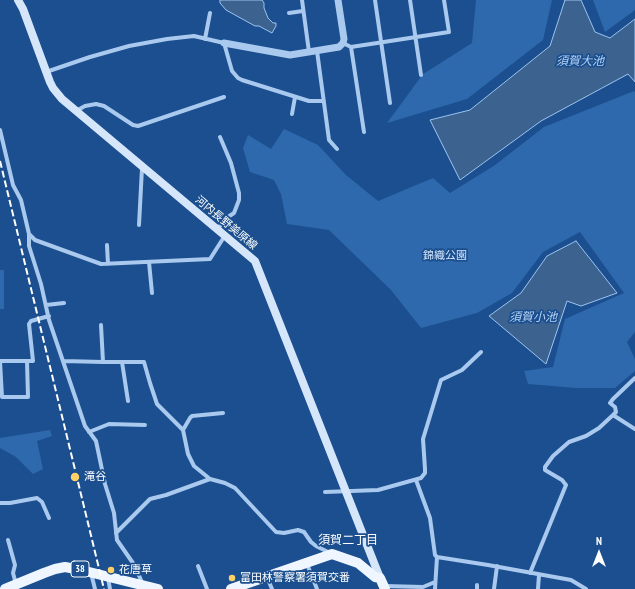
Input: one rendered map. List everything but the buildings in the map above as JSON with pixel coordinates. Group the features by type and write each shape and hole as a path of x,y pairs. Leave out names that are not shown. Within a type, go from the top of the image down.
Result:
{"main road":[{"name":"河内長野美原線","path":"18,0 23,9 46,72 57,94 254,262 383,584"},
{"path":"231,589 332,554 358,563 383,584"},
{"name":"38","path":"5,589 60,568 73,568 158,589"}],"street":[{"path":"302,0 303,11 324,101 329,140 337,148"},
{"path":"46,72 129,46 189,36 290,55 339,47 343,44 344,39 338,0"},
{"path":"375,0 390,103"},
{"path":"410,0 421,75"},
{"path":"343,44 351,47 449,32 444,0"},
{"path":"289,13 303,11"},
{"path":"205,39 210,13"},
{"path":"224,43 230,66 238,78 309,101 324,101"},
{"path":"351,47 364,132"},
{"path":"76,111 85,106 96,104 104,106 133,125 138,126 224,96"},
{"path":"292,114 295,97"},
{"path":"0,130 13,185 21,200 29,234 29,246 48,316 85,426 96,441 105,484 114,513 117,540 135,566 143,585"},
{"path":"216,230 225,219 234,213 239,200 239,192 231,163 220,137"},
{"path":"139,225 142,168"},
{"path":"29,234 35,240 100,264 210,259 224,237"},
{"path":"107,245 108,264"},
{"path":"149,262 152,293"},
{"path":"46,305 64,303"},
{"path":"27,361 28,397 2,397 0,361 27,361 33,361 29,324 32,321 48,316"},
{"path":"101,324 104,362"},
{"path":"325,492 346,490 378,490 421,478 425,473 423,439 441,380 465,368 481,352"},
{"path":"64,361 144,362 157,404 183,430 190,462 210,479 225,483 234,488 276,532 284,533 298,530 304,532 316,546 332,554"},
{"path":"122,362 128,401"},
{"path":"530,573 566,485 562,480 545,470 545,467 553,456 569,442 586,436 599,428 613,415 616,412 615,407 610,404 613,399 635,378"},
{"path":"183,430 192,416 223,413"},
{"path":"613,415 635,429"},
{"path":"89,432 109,424 145,425"},
{"path":"116,533 150,499 166,495 210,479"},
{"path":"416,480 421,490 430,518 435,555 437,558 435,589"},
{"path":"0,503 10,503 37,498 42,502 48,518"},
{"path":"8,540 15,565 13,573 16,584"},
{"path":"437,558 497,566 571,580 586,589"},
{"path":"307,563 317,589"},
{"path":"198,566 207,589"},
{"path":"494,589 497,566"},
{"path":"91,573 94,589"},
{"path":"538,589 539,575"},
{"path":"108,577 110,589"},
{"path":"267,577 272,589"},
{"path":"383,584 423,587 435,582"}],"green space":[{"path":"476,0 552,0 543,40 467,99 387,123 423,74 472,43"},
{"path":"593,0 635,0 635,10 605,32"},
{"name":"錦織公園","path":"634,91 635,332 627,342 635,359 635,371 615,388 576,388 528,384 524,371 553,367 565,319 624,293 580,232 543,252 512,293 477,313 421,328 391,290 329,230 287,224 281,194 274,180 250,172 243,148 248,135 271,149 284,129 318,145 346,175 378,201 433,178 450,193 495,165 544,127"},
{"path":"0,270 4,270 4,309 0,309"},
{"path":"50,430 52,436 37,441 43,469 33,474 16,457 0,448 0,438"}],"water":[{"path":"220,0 262,0 268,18 273,23 276,23 276,26 272,33 259,26 255,26 226,10 220,3"},
{"name":"須賀大池","path":"565,0 581,0 595,32 610,38 635,19 635,82 628,74 541,121 460,180 430,120 470,110 550,46"},
{"name":"須賀小池","path":"576,241 617,293 581,306 567,301 546,364 489,316 521,293 547,256"}],"railway":[{"path":"0,161 104,589"}],"place":[{"name":"滝谷","path":"75,477"},
{"name":"花唐草","path":"111,570"},
{"name":"富田林警察署須賀交番","path":"232,578"}],"district":[{"name":"須賀二丁目","path":"348,541"}]}
